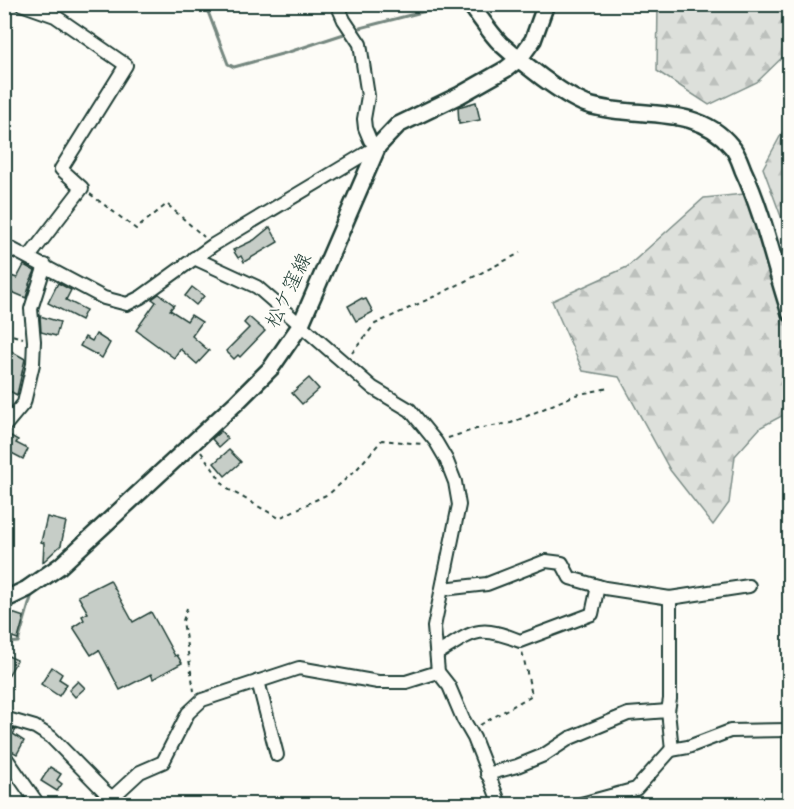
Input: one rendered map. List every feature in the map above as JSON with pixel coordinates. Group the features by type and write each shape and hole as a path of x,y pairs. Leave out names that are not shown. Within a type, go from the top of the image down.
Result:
{"street":[{"path":"21,4 55,16 126,65 61,169 82,188 28,257"},
{"path":"4,246 45,265 104,298 127,304 141,297 213,245 378,146 370,140 365,128 364,119 368,96 360,44 344,20 337,4"},
{"path":"470,4 500,43 565,94 587,104 612,110 664,114 693,121 714,130 732,146 754,192 789,313"},
{"name":"松ケ窪線","path":"4,600 27,589 60,566 271,368 300,326 378,146 398,125 460,95 506,69 520,58 533,40 546,4"},
{"path":"194,258 257,287 373,388 410,410 436,442 446,459 455,482 459,504 434,627 438,672 449,686 500,804"},
{"path":"4,427 24,403 33,364 34,340 31,309 45,265"},
{"path":"443,589 487,584 546,561 562,563 570,578 598,586 670,598 749,586"},
{"path":"438,654 472,632 496,631 520,641 591,614 598,586"},
{"path":"670,598 668,711 672,750"},
{"path":"4,718 35,727 51,737 116,801 140,772 163,762 188,713 202,700 299,668 378,682 406,682 438,672"},
{"path":"258,681 277,755"},
{"path":"487,774 517,766 544,755 570,738 628,714 668,711"},
{"path":"581,804 595,803 636,789 672,750 688,747 730,731 789,730"},
{"path":"4,756 38,804"}],"path":[{"path":"82,188 136,229 167,204 213,245"},
{"path":"345,363 375,324 520,253"},
{"path":"4,333 34,340"},
{"path":"194,442 226,488 279,518 330,493 357,469 382,440 425,444 436,442 476,429 511,423 574,395 609,388"},
{"path":"187,608 183,621 197,705"},
{"path":"470,731 532,695 520,641"}],"green space":[{"path":"658,5 789,5 789,51 757,82 709,105 657,71"},
{"path":"789,120 789,238 763,168"},
{"path":"744,194 783,293 789,301 789,412 761,427 735,456 729,503 713,525 670,470 619,377 583,371 552,301 627,267 704,198"}],"building":[{"path":"476,102 480,120 459,124 458,107"},
{"path":"270,227 278,242 244,262 241,256 238,258 233,250 254,240"},
{"path":"24,265 35,271 26,298 5,289 11,276 17,278"},
{"path":"58,283 71,290 66,300 86,310 81,320 48,303"},
{"path":"192,287 204,296 196,305 185,296"},
{"path":"159,294 174,305 170,310 187,321 191,315 202,322 192,336 209,351 197,364 180,349 174,358 136,330 156,302 152,299"},
{"path":"362,298 366,299 373,312 356,321 348,306"},
{"path":"40,316 60,322 56,336 41,332"},
{"path":"249,317 265,331 240,357 238,355 234,359 226,351 249,328 244,323"},
{"path":"96,334 110,343 102,358 80,346 85,337 92,341"},
{"path":"4,347 25,359 17,395 4,388"},
{"path":"309,378 319,389 302,404 292,393"},
{"path":"221,431 228,439 219,447 212,439"},
{"path":"9,435 18,440 16,443 28,449 23,459 4,449"},
{"path":"229,450 241,462 225,476 214,463"},
{"path":"47,517 66,522 61,545 43,562 44,543 41,542"},
{"path":"110,580 133,622 151,612 175,656 177,655 182,663 153,679 151,674 120,690 99,650 91,655 73,627 84,620 82,616 88,613 78,596"},
{"path":"12,613 24,617 18,639 6,635"},
{"path":"4,654 17,660 4,683"},
{"path":"52,667 62,674 59,679 67,684 59,696 41,684"},
{"path":"78,681 85,688 75,697 69,690"},
{"path":"4,727 16,730 13,734 24,741 17,754 4,747"},
{"path":"50,767 61,774 57,780 62,784 57,791 41,781"}],"waterway":[{"path":"205,4 228,64 234,67 344,34"},
{"path":"360,28 453,4"},
{"path":"508,4 514,7 515,4"},
{"path":"102,537 137,505"},
{"path":"4,643 18,642 32,594"}]}
